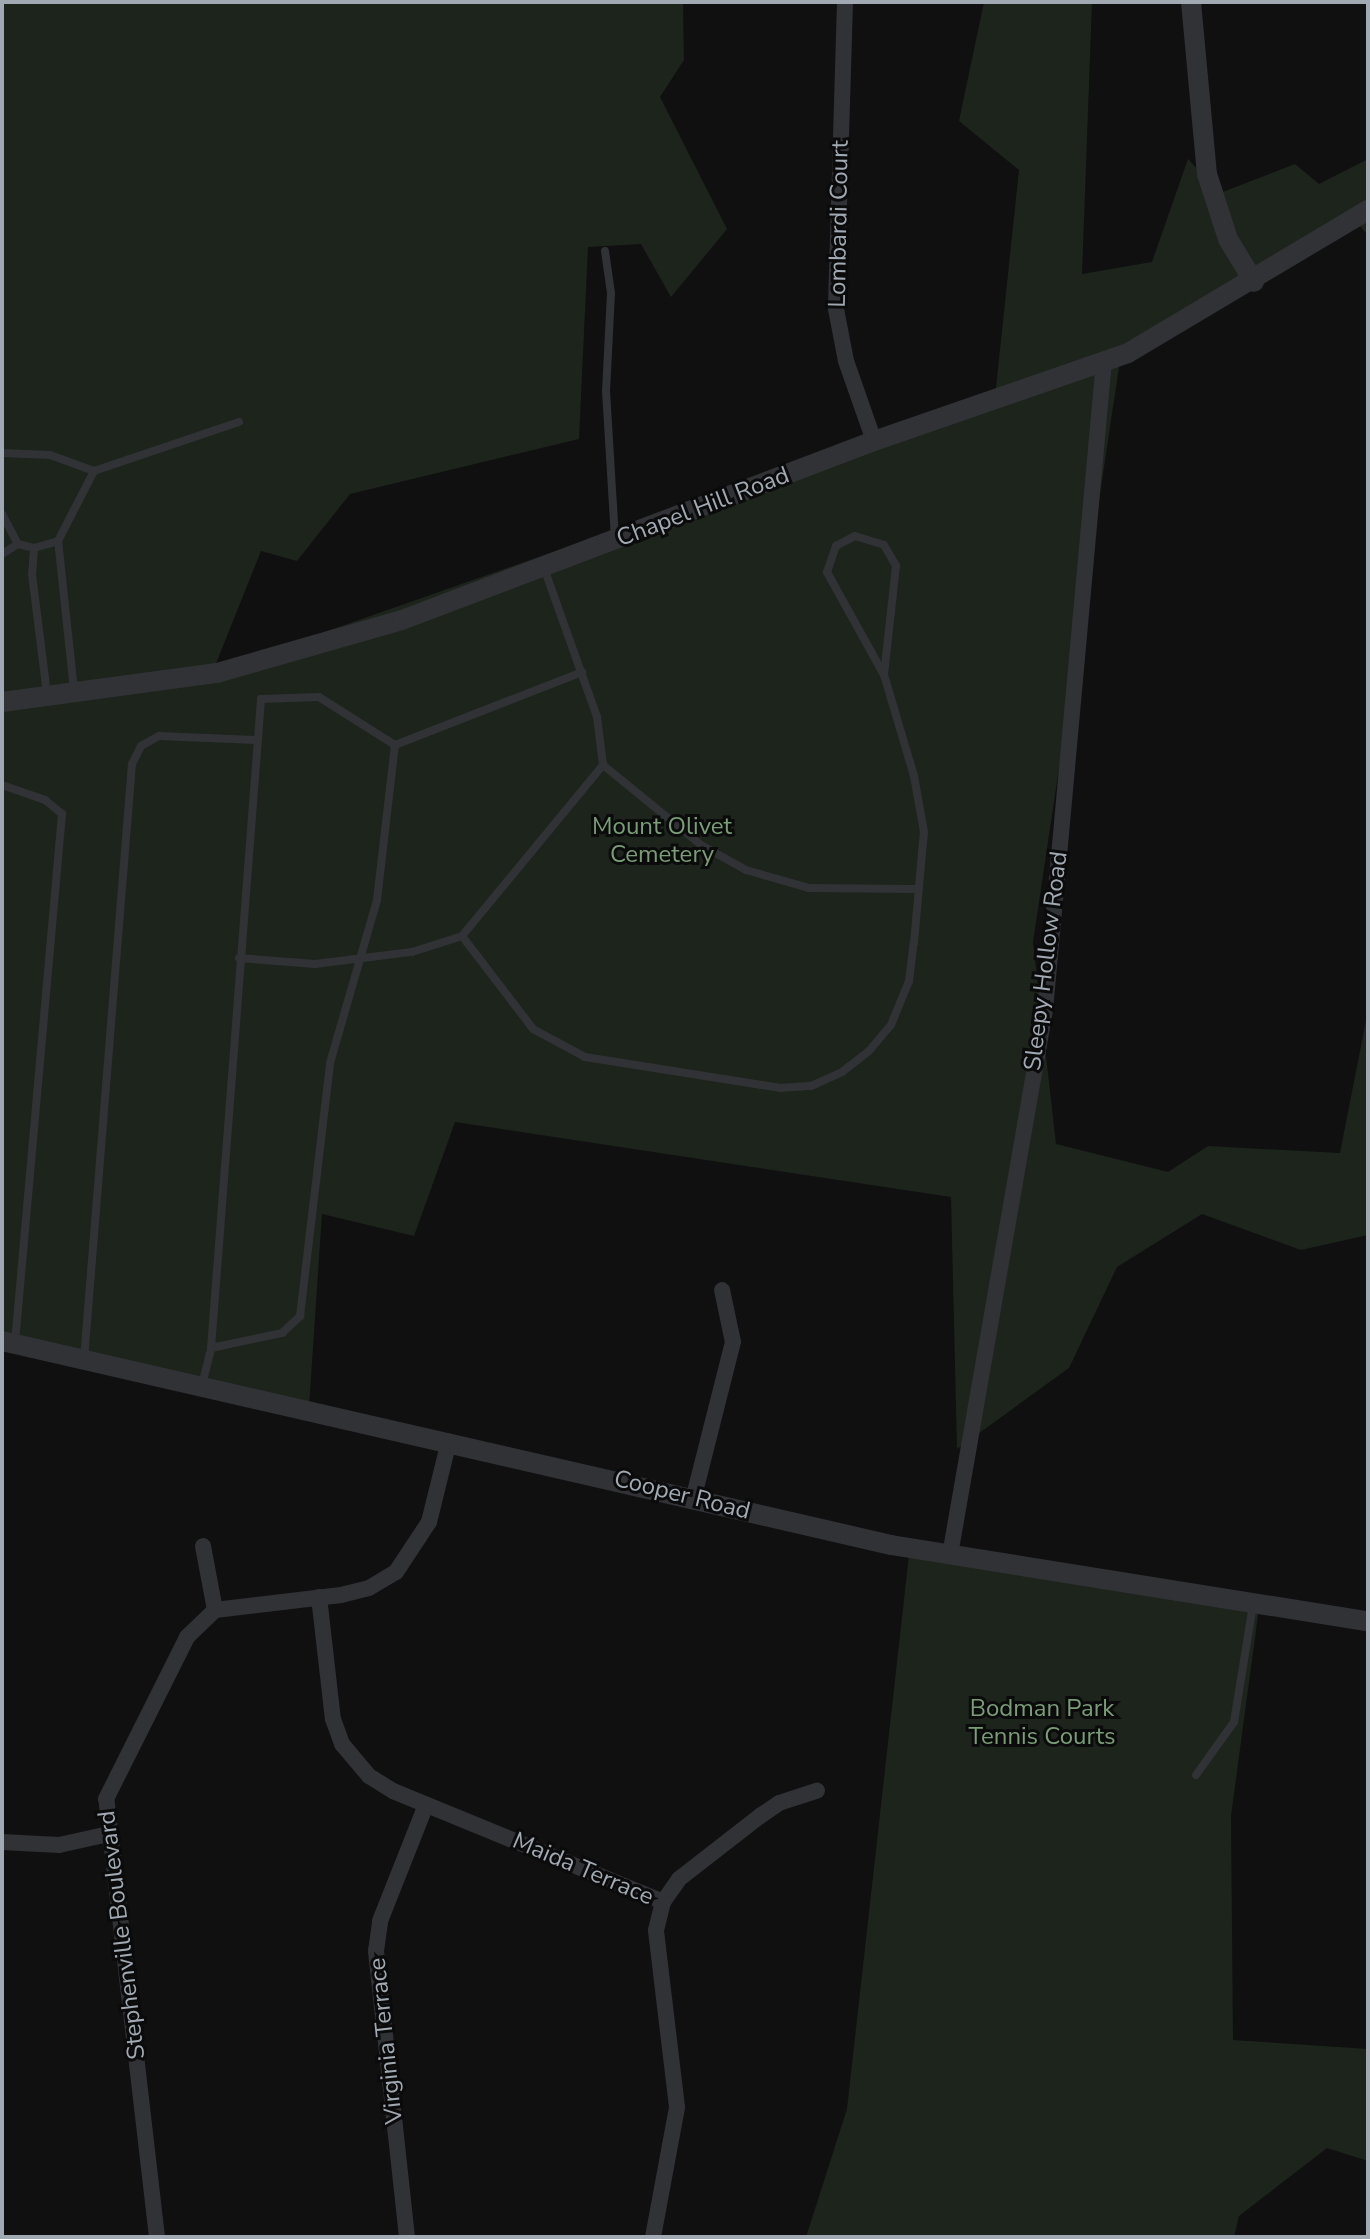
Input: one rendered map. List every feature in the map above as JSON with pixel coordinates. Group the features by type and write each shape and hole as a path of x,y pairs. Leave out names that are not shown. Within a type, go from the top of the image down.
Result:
{"street":[{"name":"Lombardi Court","path":"845,2 836,309 846,361 874,441"},
{"path":"1191,2 1207,174 1228,239 1254,282"},
{"name":"Chapel Hill Road","path":"2,702 217,673 402,620 874,441 1104,361 1186,323 1368,210"},
{"name":"Sleepy Hollow Road","path":"950,1555 1045,1010 1104,361"},
{"path":"694,1496 733,1342 722,1290"},
{"name":"Cooper Road","path":"8,1342 950,1555 1368,1621"},
{"path":"203,1546 215,1610 369,1588 410,1558 429,1522 449,1441"},
{"name":"Maida Terrace","path":"319,1597 333,1719 342,1744 369,1776 426,1805 663,1902 656,1930 677,2107 653,2237"},
{"name":"Stephenville Boulevard","path":"157,2237 106,1799 187,1637 215,1610"},
{"path":"663,1902 679,1879 760,1816 779,1803 817,1791"},
{"name":"Virginia Terrace","path":"407,2237 376,1951 380,1921 426,1805"},
{"path":"2,1842 59,1845 109,1834"}],"lane":[{"path":"605,251 611,293 606,391 616,540"},
{"path":"2,453 50,455 94,471 239,422"},
{"path":"74,691 58,541 94,471"},
{"path":"2,514 18,544"},
{"path":"462,936 533,1029 585,1057 626,1067 798,1088 842,1072 891,1025 909,981 924,832 914,776 884,675 830,584 828,562 843,539 864,537 884,545 896,566 884,675"},
{"path":"2,554 18,544 34,548 58,541"},
{"path":"34,548 32,574 47,694"},
{"path":"544,568 597,717 603,765 701,845 746,870 809,888 917,889"},
{"path":"395,745 582,672"},
{"path":"202,1386 211,1348 255,740 261,699 298,695 344,708 395,745"},
{"path":"84,1359 132,764 141,746 159,736 255,740"},
{"path":"211,1348 282,1333 300,1316 330,1063 382,877 395,745"},
{"path":"239,958 315,964 412,952 462,936 603,765"},
{"path":"2,785 45,800 62,814 8,1342"},
{"path":"1196,1775 1234,1722 1253,1604"}],"green space":[{"name":"Mount Olivet Cemetery","path":"2,2 683,2 684,60 660,97 727,229 671,297 641,244 588,247 579,439 350,494 297,561 261,551 213,671 995,397 1019,170 959,121 984,2 1092,2 1082,274 1152,262 1188,159 1220,193 1295,164 1319,184 1368,159 1368,235 1356,222 1122,347 1033,942 1056,1144 1168,1172 1208,1146 1340,1153 1368,1010 1368,1235 1301,1250 1202,1214 1117,1267 1069,1368 957,1449 951,1197 455,1122 414,1236 322,1214 309,1407 2,1338"},
{"name":"Bodman Park Tennis Courts","path":"910,1546 1259,1608 1231,1816 1233,2040 1368,2049 1368,2161 1327,2148 1239,2216 1234,2237 806,2237 847,2109"}]}
